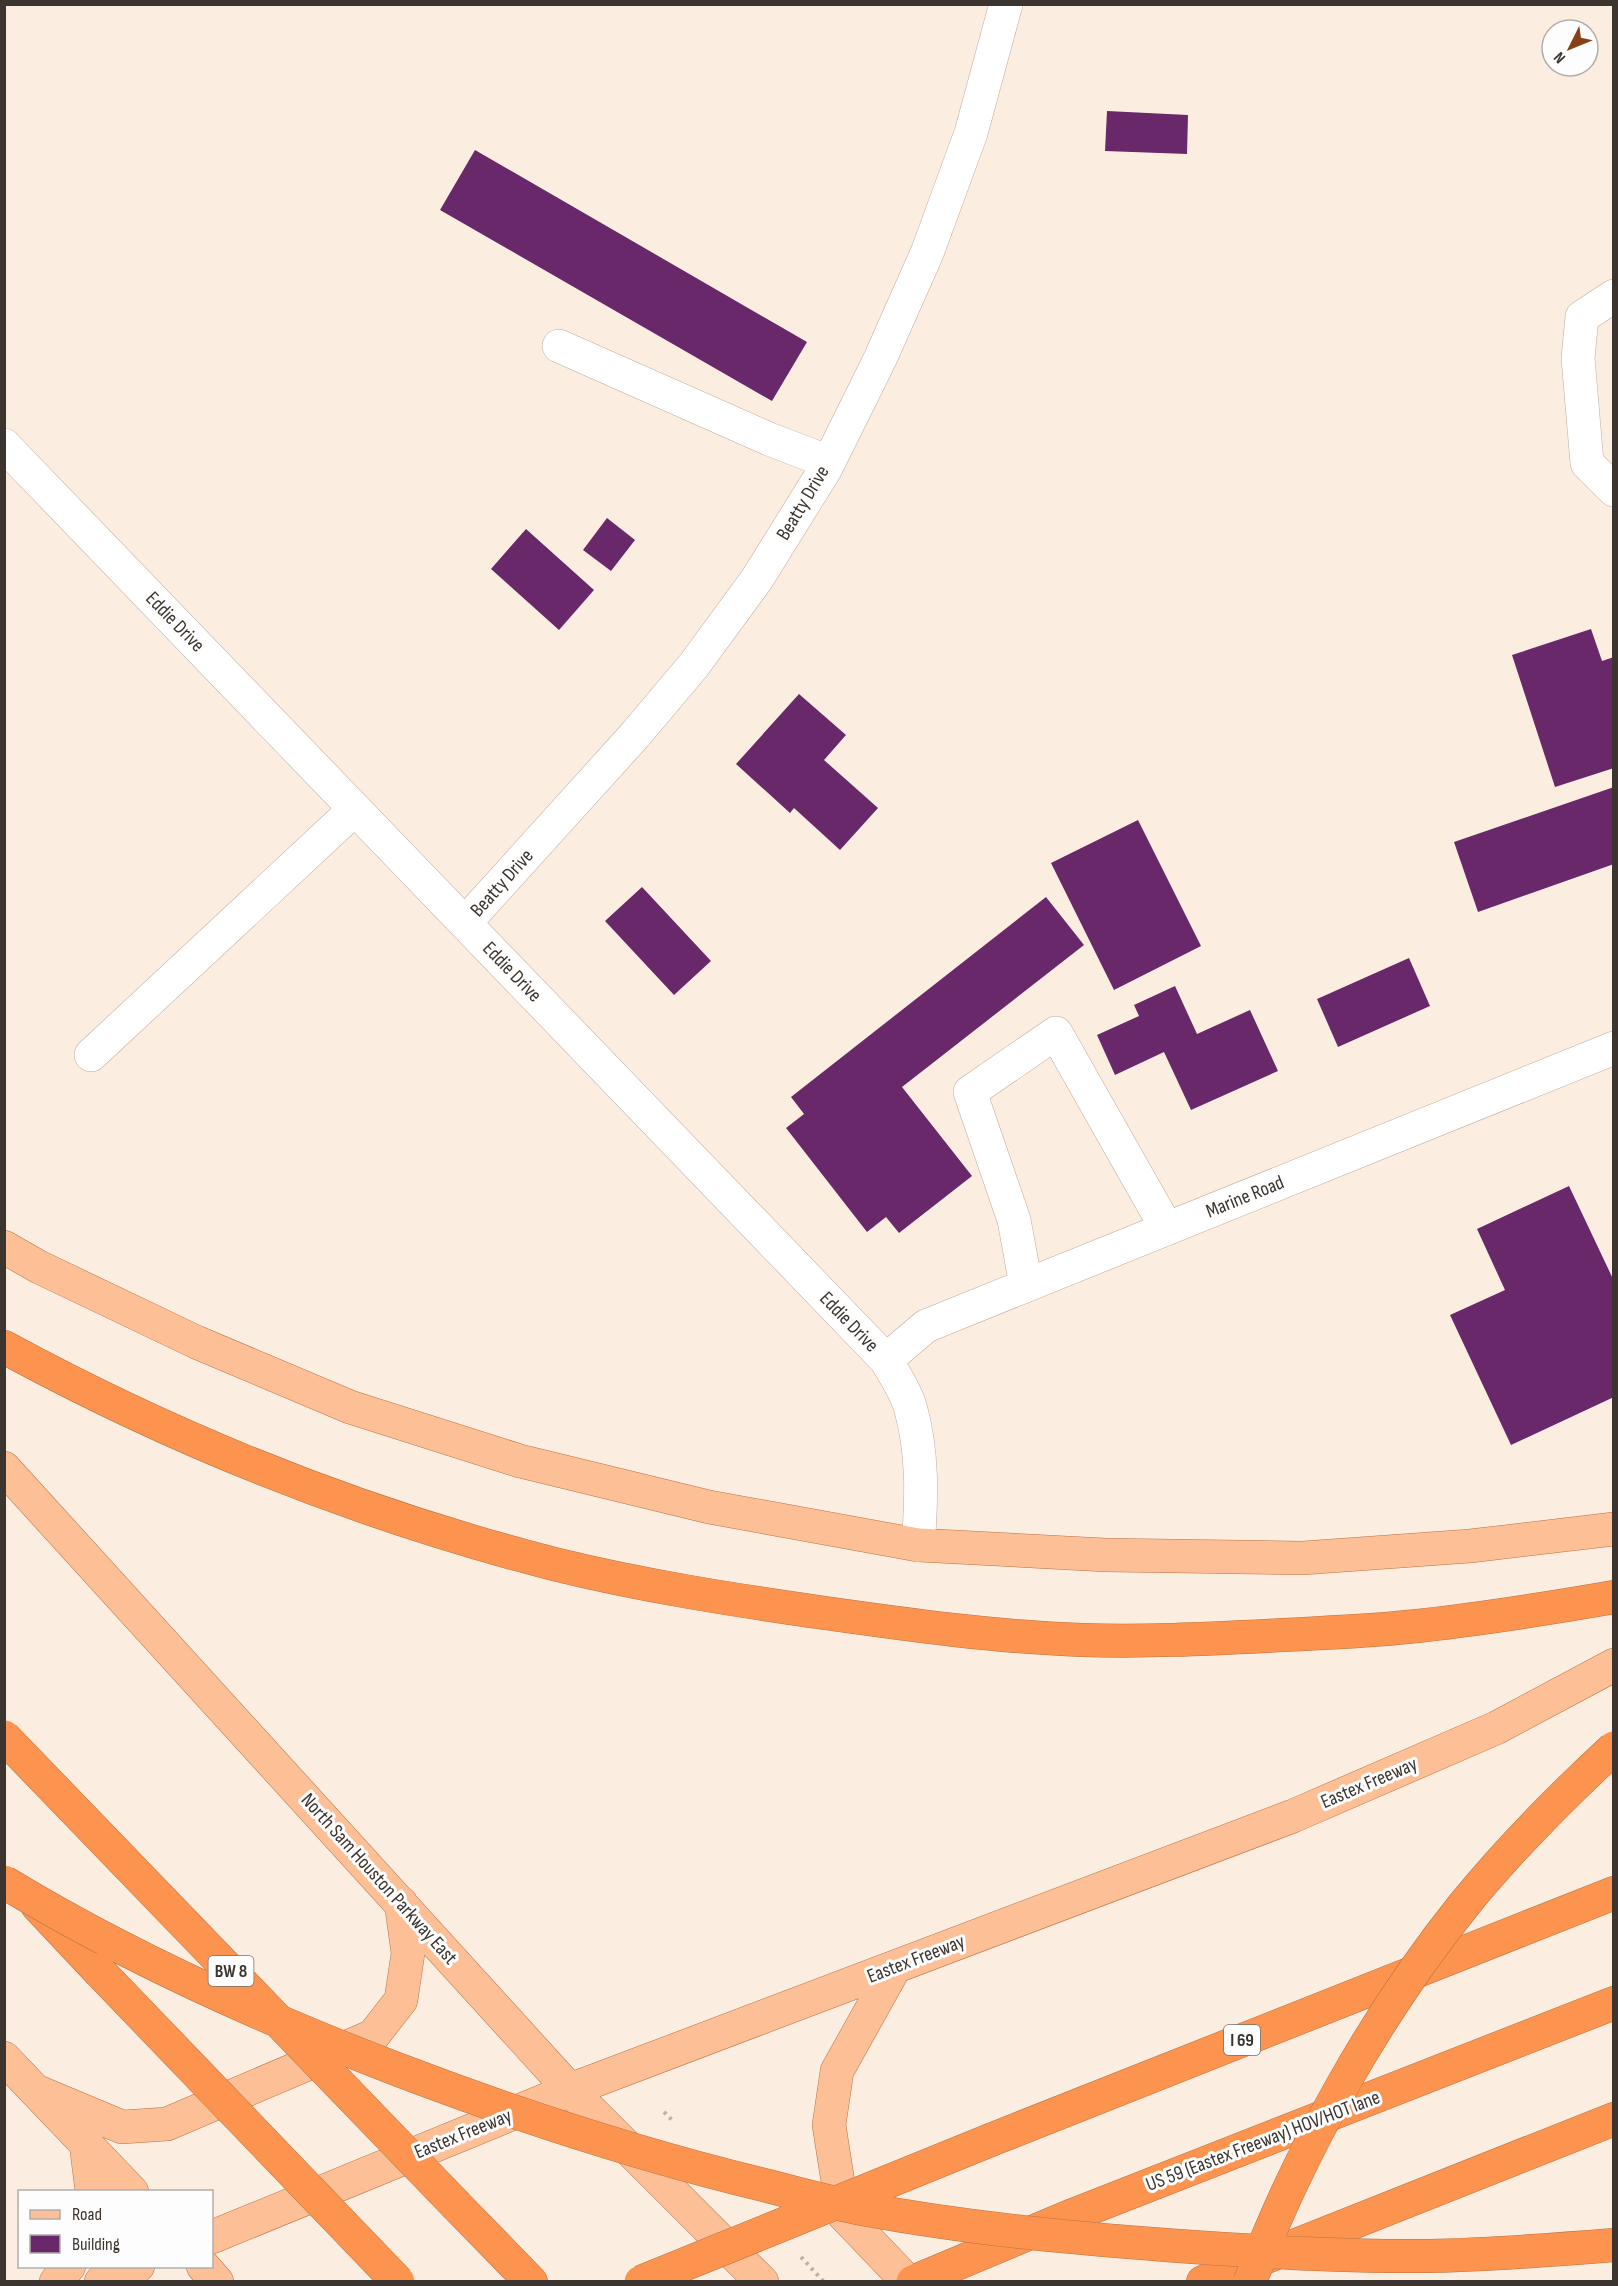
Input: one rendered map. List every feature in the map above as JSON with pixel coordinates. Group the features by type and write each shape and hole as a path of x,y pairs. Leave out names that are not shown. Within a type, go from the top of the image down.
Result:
{"highway":[{"path":"4,1347 152,1422 263,1469 376,1509 463,1538 556,1564 755,1603 869,1620 986,1633 1082,1640 1176,1640 1404,1628 1516,1614 1614,1597"},
{"name":"BW 8","path":"4,1737 531,2282"},
{"path":"1250,2282 1288,2190 1343,2087 1386,2015 1432,1947 1510,1851 1565,1793 1614,1748"},
{"path":"4,1871 398,2282"},
{"path":"4,1882 56,1913 191,1982 323,2041 576,2134 720,2175 857,2208 990,2228 1120,2242 1287,2253 1428,2256 1568,2249 1614,2244"},
{"name":"I 69","path":"641,2282 993,2139 1614,1893"},
{"name":"US 59 (Eastex Freeway) HOV/HOT lane","path":"913,2282 1073,2216 1614,2003"},
{"path":"1203,2282 1614,2119"}],"main road":[{"path":"4,1247 39,1267 196,1342 361,1410 520,1461 687,1502 918,1545 1106,1556 1303,1558 1470,1546 1614,1529"},
{"name":"North Sam Houston Parkway East","path":"4,1468 570,2090 762,2282"},
{"name":"Eastex Freeway","path":"213,2237 570,2090 1293,1816 1496,1728 1614,1665"},
{"path":"36,2091 122,2127 167,2124 373,2036 401,2000 408,1953 401,1903"},
{"path":"894,1967 837,2071 829,2125 843,2214 908,2282"},
{"path":"4,2058 130,2190"},
{"path":"86,2144 92,2190"},
{"path":"56,2282 67,2268"},
{"path":"101,2282 133,2268"},
{"path":"205,2268 217,2282"}],"street":[{"name":"Beatty Drive","path":"465,923 635,735 694,665 757,579 829,462 880,359 927,252 971,133 1006,4"},
{"path":"1614,296 1582,317 1578,358 1587,463 1614,490"},
{"path":"559,346 769,439 829,462"},
{"name":"Eddie Drive","path":"4,445 886,1360 909,1403 920,1456 922,1498 918,1545"},
{"path":"91,1054 355,809"},
{"path":"1026,1285 1014,1220 970,1092 1056,1034 1167,1228"},
{"name":"Marine Road","path":"886,1360 926,1326 1614,1048"}],"building":[{"path":"1107,111 1188,115 1187,154 1105,151"},
{"path":"475,150 807,342 772,401 440,210"},
{"path":"607,518 635,540 611,571 583,550"},
{"path":"526,529 594,590 559,630 491,569"},
{"path":"1591,629 1602,661 1614,657 1614,768 1555,787 1512,655"},
{"path":"799,694 846,735 824,760 878,808 840,850 794,808 790,813 736,764"},
{"path":"1614,787 1614,864 1478,912 1454,842"},
{"path":"1138,820 1201,946 1114,990 1051,863"},
{"path":"642,887 711,961 674,995 605,921"},
{"path":"1046,897 1084,945 902,1087 972,1176 899,1233 886,1217 867,1232 786,1128 804,1114 791,1097"},
{"path":"1409,958 1430,1006 1338,1047 1317,999"},
{"path":"1175,986 1197,1034 1250,1010 1278,1071 1191,1110 1164,1052 1115,1075 1097,1035 1139,1016 1134,1005"},
{"path":"1569,1186 1614,1281 1614,1397 1511,1445 1450,1315 1505,1290 1477,1229"}]}
